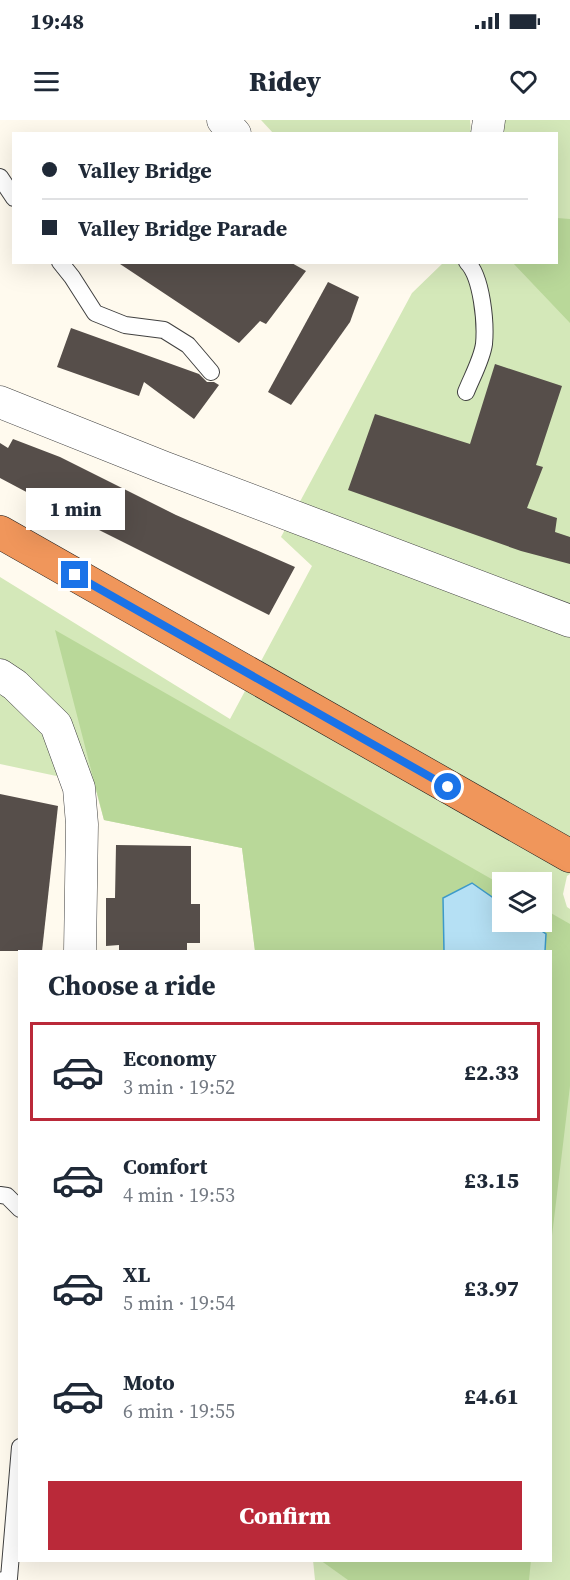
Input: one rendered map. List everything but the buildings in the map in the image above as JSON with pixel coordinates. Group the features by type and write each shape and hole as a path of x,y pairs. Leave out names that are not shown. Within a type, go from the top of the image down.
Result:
{"highway":[{"path":"0,532 570,856"}],"street":[{"path":"223,120 233,132"},
{"path":"0,402 570,621"},
{"path":"0,675 15,685 56,725 79,788 82,824 80,950"}],"lane":[{"path":"0,177 12,195"},
{"path":"62,264 95,313 125,325 164,330 188,345 211,372"},
{"path":"466,392 484,345 482,309 477,281 469,264"},
{"path":"0,1196 8,1196 18,1207"},
{"path":"3,1580 9,1578 18,1471"}],"green space":[{"path":"261,120 470,120 471,132 272,132"},
{"path":"501,120 570,120 570,1580 315,1580 313,1562 552,1562 552,950 255,950 242,848 104,820 94,784 0,764 0,577 230,719 312,566 281,537 412,293 442,264 558,264 558,132 500,132"},
{"path":"558,218 570,219 570,323 514,264 558,264"},
{"path":"55,630 492,879 492,897 472,883 443,898 444,950 255,950 242,848 104,820"},
{"path":"552,914 570,924 570,1086 552,1236 552,950 545,950 546,934 543,932 552,932"},
{"path":"323,1562 531,1562 529,1580 348,1580"}],"water":[{"path":"472,883 492,897 492,932 543,932 546,934 545,950 444,950 443,898"}],"pier":[{"path":"570,874 570,909 567,907 563,894 567,876"}],"route":[{"path":"75,575 448,787"}]}
